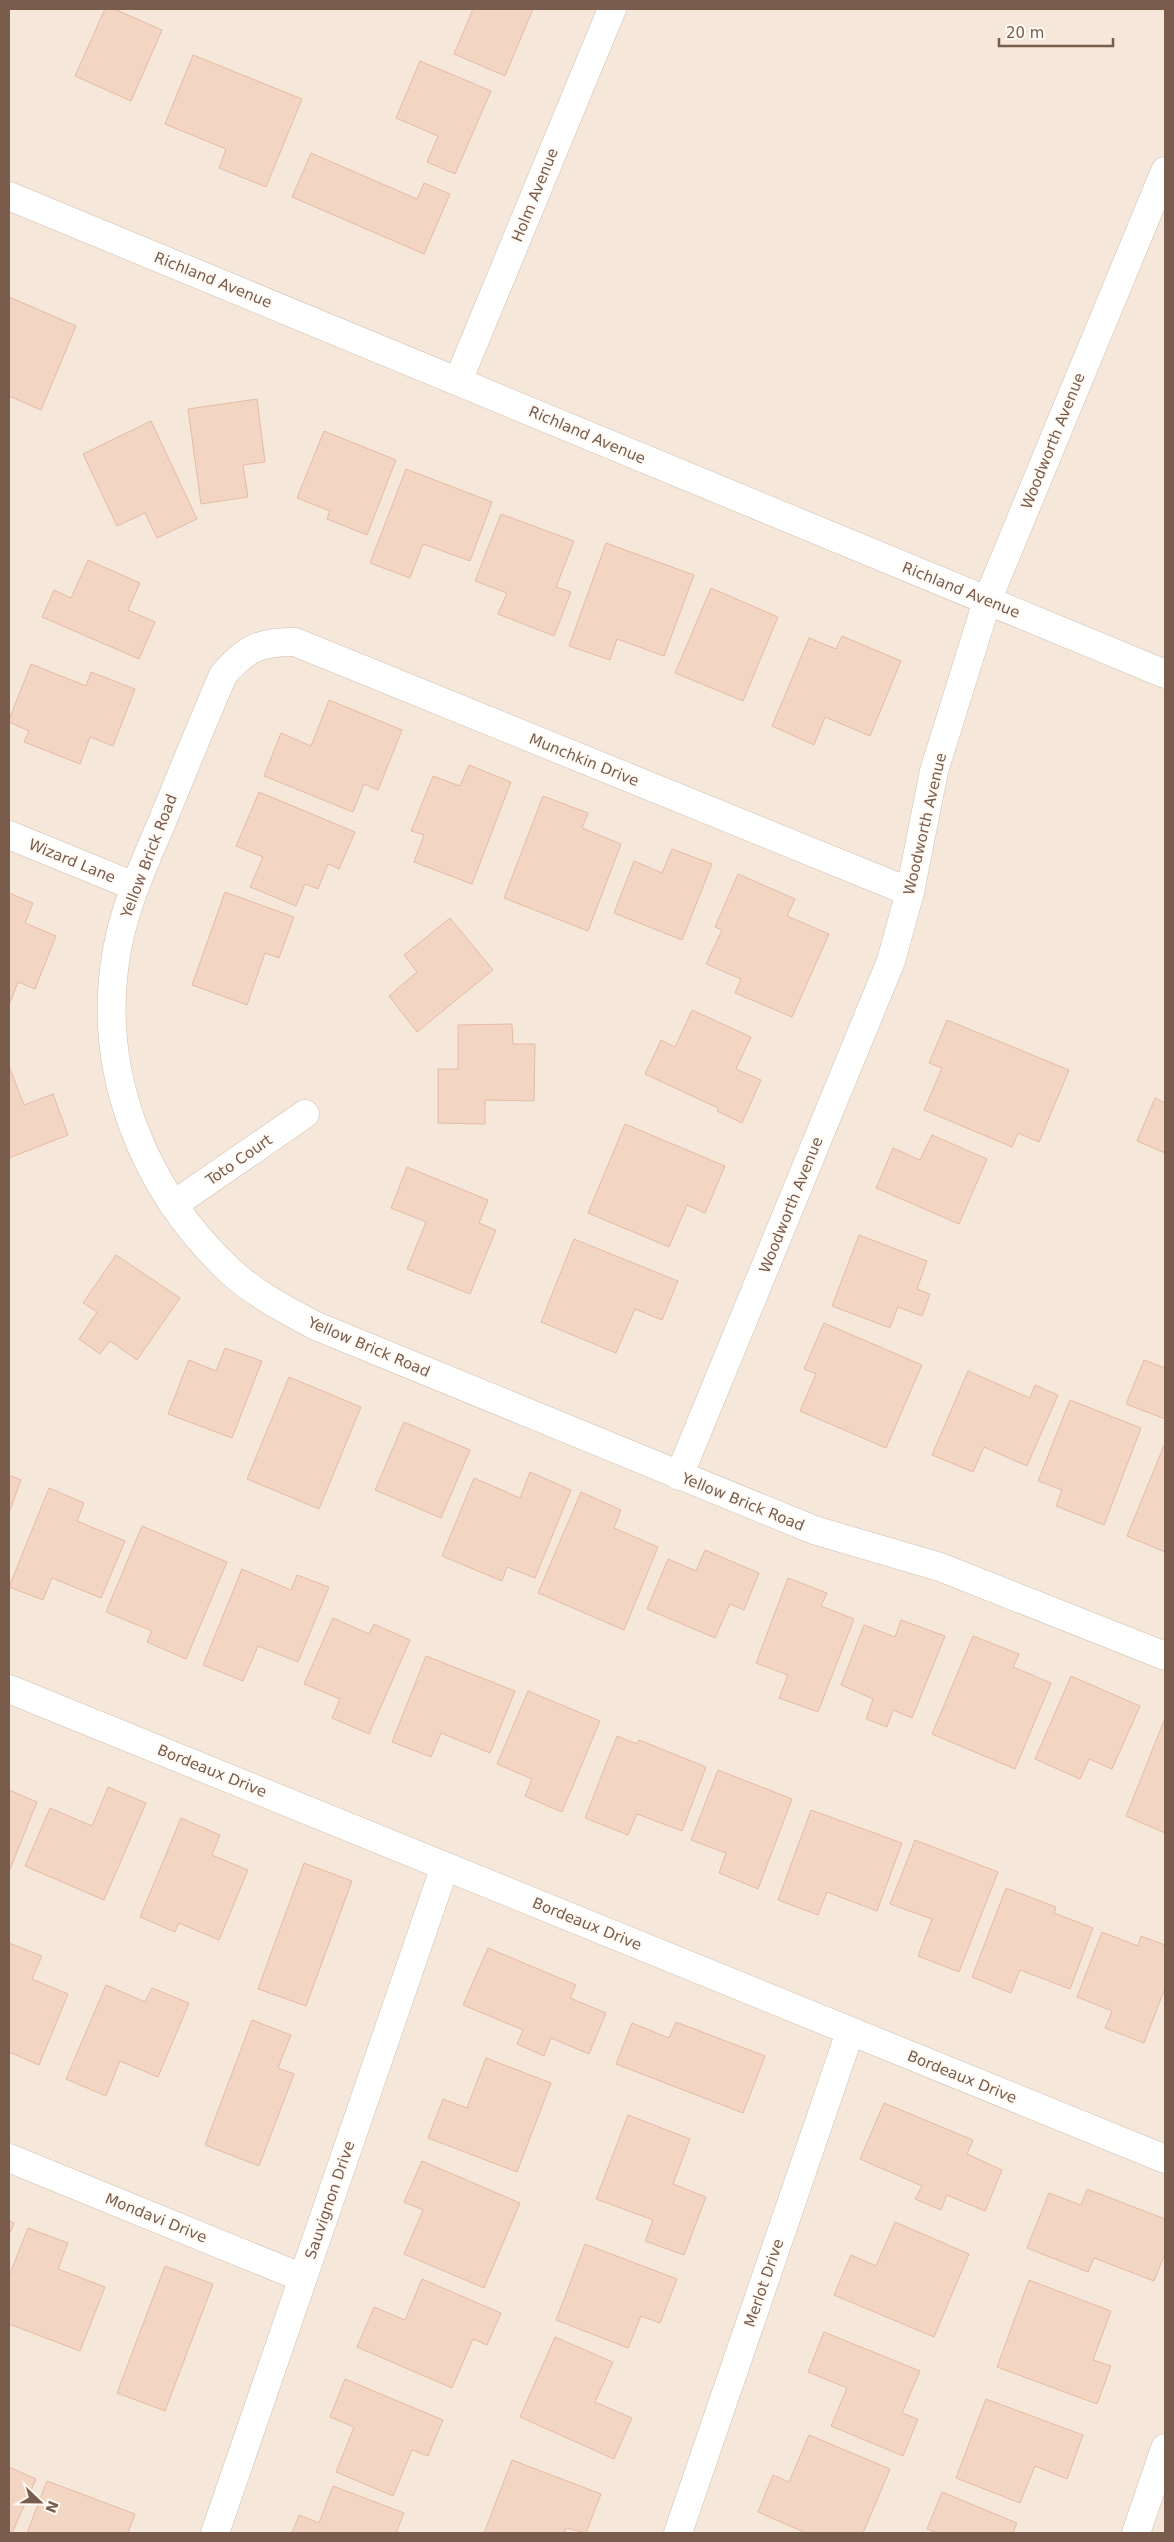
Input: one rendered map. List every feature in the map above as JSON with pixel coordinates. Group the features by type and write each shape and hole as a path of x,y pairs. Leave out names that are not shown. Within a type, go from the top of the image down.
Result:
{"street":[{"name":"Holm Avenue","path":"458,381 612,9"},
{"name":"Woodworth Avenue","path":"680,1476 891,961 910,892 934,771 987,601 1165,171"},
{"name":"Richland Avenue","path":"9,196 1165,674"},
{"name":"Munchkin Drive","path":"256,647 272,642 295,642 910,892"},
{"name":"Yellow Brick Road","path":"256,647 239,656 223,675 134,886 117,951 112,1005 116,1065 127,1113 150,1168 172,1205 198,1238 232,1272 276,1305 300,1318 814,1530 940,1566 1165,1656"},
{"name":"Wizard Lane","path":"9,835 134,886"},
{"name":"Toto Court","path":"172,1205 304,1114"},
{"name":"Bordeaux Drive","path":"9,1689 1165,2159"},
{"name":"Sauvignon Drive","path":"215,2533 445,1866"},
{"name":"Merlot Drive","path":"678,2533 850,2032"},
{"name":"Mondavi Drive","path":"9,2158 303,2278"},
{"path":"1136,2533 1165,2448"}],"shaded area":[{"path":"9,9 1165,9 1165,2533 9,2533"}],"building":[{"path":"105,9 114,9 162,30 131,101 75,76"},
{"path":"473,9 533,9 505,76 454,54"},
{"path":"193,55 302,99 266,187 219,168 226,149 165,124"},
{"path":"420,61 491,91 455,174 427,162 438,136 396,118"},
{"path":"311,153 417,199 424,183 450,194 424,254 292,197"},
{"path":"9,297 76,326 41,410 9,396"},
{"path":"257,399 265,462 243,465 248,497 201,504 188,409"},
{"path":"151,421 197,519 157,538 145,513 117,526 83,454"},
{"path":"324,431 396,460 367,535 327,519 330,511 297,498"},
{"path":"406,469 492,502 470,561 423,544 410,578 370,563"},
{"path":"501,514 574,541 556,587 571,592 554,636 498,614 507,593 475,581"},
{"path":"606,543 694,575 664,656 617,639 610,660 569,646"},
{"path":"88,560 140,583 128,610 155,622 139,659 42,617 54,590 71,598"},
{"path":"711,588 778,617 743,701 675,673"},
{"path":"842,636 901,661 870,736 825,717 814,745 772,726 809,638 836,649"},
{"path":"31,664 86,686 91,672 135,689 113,746 90,737 80,764 24,742 29,731 9,722 9,720"},
{"path":"329,700 402,730 378,790 364,784 353,812 264,776 281,733 311,746"},
{"path":"469,765 511,782 472,884 414,862 424,835 411,831 433,776 460,786"},
{"path":"259,792 355,832 339,869 328,864 318,889 305,884 296,906 250,887 263,857 236,846"},
{"path":"543,796 588,813 582,828 621,844 588,931 504,898"},
{"path":"672,849 712,864 682,940 614,913 634,861 662,873"},
{"path":"738,874 795,899 787,916 829,934 792,1017 735,993 741,979 706,964 722,930 715,927"},
{"path":"225,892 294,917 279,958 265,953 247,1005 192,985"},
{"path":"9,893 33,903 25,923 56,936 35,989 18,982 9,1005"},
{"path":"450,918 493,970 417,1032 389,996 417,972 404,955"},
{"path":"692,1010 751,1037 736,1069 761,1080 742,1123 717,1111 718,1108 645,1074 661,1040 675,1047"},
{"path":"947,1020 1069,1070 1039,1142 1018,1133 1012,1147 924,1110 942,1068 929,1063"},
{"path":"512,1024 513,1044 535,1044 534,1101 485,1100 485,1124 438,1123 438,1069 458,1069 458,1025"},
{"path":"9,1066 24,1105 53,1094 68,1135 9,1158"},
{"path":"1155,1098 1165,1103 1165,1153 1137,1141"},
{"path":"625,1124 725,1166 705,1213 687,1205 669,1247 588,1213"},
{"path":"932,1135 987,1159 959,1224 876,1188 893,1148 920,1160"},
{"path":"407,1167 488,1200 479,1223 496,1230 470,1294 407,1269 426,1222 391,1208"},
{"path":"859,1235 927,1261 917,1289 930,1294 922,1316 898,1307 890,1328 832,1306"},
{"path":"574,1239 678,1281 662,1320 635,1309 616,1353 541,1322"},
{"path":"116,1255 180,1298 137,1360 110,1341 100,1354 79,1339 97,1312 83,1303"},
{"path":"824,1323 922,1365 886,1448 800,1411 816,1374 804,1369"},
{"path":"225,1348 262,1361 232,1438 168,1414 189,1360 216,1371"},
{"path":"1144,1360 1165,1368 1165,1419 1126,1404"},
{"path":"968,1371 1030,1398 1035,1385 1058,1395 1027,1466 984,1447 973,1472 932,1455"},
{"path":"289,1377 361,1407 319,1509 247,1479"},
{"path":"1070,1400 1141,1428 1104,1525 1056,1506 1062,1490 1038,1481"},
{"path":"404,1422 470,1450 441,1518 375,1490"},
{"path":"1165,1443 1165,1552 1127,1536"},
{"path":"530,1472 571,1490 535,1578 507,1567 502,1581 442,1556 474,1478 520,1498"},
{"path":"9,1475 21,1480 9,1513"},
{"path":"49,1488 84,1503 77,1521 125,1541 101,1598 52,1578 43,1600 9,1587"},
{"path":"581,1492 621,1510 614,1528 658,1547 624,1630 538,1593"},
{"path":"142,1526 227,1562 186,1659 147,1642 152,1631 106,1612"},
{"path":"705,1550 759,1573 744,1610 730,1604 715,1638 647,1609 668,1559 696,1571"},
{"path":"242,1569 291,1590 297,1575 329,1587 298,1662 258,1646 243,1681 203,1665"},
{"path":"788,1578 827,1593 821,1606 854,1619 818,1712 779,1698 788,1675 756,1663"},
{"path":"333,1618 369,1634 374,1624 410,1640 369,1734 332,1718 340,1699 304,1684"},
{"path":"901,1620 945,1636 912,1718 893,1710 887,1727 866,1719 873,1699 841,1685 864,1625 895,1637"},
{"path":"973,1636 1019,1654 1013,1667 1051,1683 1015,1769 932,1734"},
{"path":"426,1656 515,1691 490,1753 441,1733 431,1757 392,1742"},
{"path":"1071,1676 1140,1706 1112,1769 1089,1759 1080,1779 1035,1759"},
{"path":"528,1691 600,1721 562,1812 525,1796 532,1779 497,1764"},
{"path":"1165,1718 1165,1833 1126,1816"},
{"path":"617,1736 637,1744 639,1740 706,1767 682,1831 637,1814 628,1835 585,1818"},
{"path":"718,1770 792,1799 758,1889 719,1873 726,1853 691,1840"},
{"path":"108,1787 146,1803 104,1900 25,1866 50,1808 92,1826"},
{"path":"9,1790 37,1802 9,1872"},
{"path":"811,1810 902,1843 877,1911 827,1892 818,1915 778,1900"},
{"path":"181,1818 220,1835 212,1855 248,1870 219,1940 179,1923 175,1932 140,1917"},
{"path":"915,1840 998,1872 959,1972 918,1956 932,1919 890,1904"},
{"path":"304,1863 352,1881 306,2006 258,1989"},
{"path":"1006,1888 1056,1907 1054,1913 1093,1928 1070,1989 1020,1970 1011,1993 972,1977"},
{"path":"1102,1932 1138,1946 1141,1936 1165,1945 1165,1988 1144,2043 1105,2028 1112,2011 1077,1997"},
{"path":"9,1943 42,1956 32,1979 68,1994 39,2065 9,2052"},
{"path":"488,1948 576,1985 570,1998 606,2013 589,2054 551,2038 544,2056 517,2044 523,2030 463,2005"},
{"path":"106,1985 145,2002 152,1988 189,2003 158,2077 120,2061 106,2096 66,2079"},
{"path":"252,2020 291,2035 278,2068 294,2074 259,2166 205,2145"},
{"path":"676,2022 765,2056 743,2113 616,2064 632,2023 669,2038"},
{"path":"486,2058 551,2083 517,2172 428,2138 443,2099 467,2108"},
{"path":"884,2103 973,2140 967,2154 1002,2170 985,2211 947,2195 941,2210 915,2199 922,2186 860,2159"},
{"path":"628,2115 690,2139 673,2184 706,2197 684,2255 645,2241 653,2220 596,2199"},
{"path":"422,2161 520,2203 484,2288 404,2254 423,2210 404,2202"},
{"path":"1087,2189 1165,2219 1165,2253 1154,2281 1094,2258 1088,2272 1027,2248 1049,2193 1081,2205"},
{"path":"9,2221 14,2223 9,2235"},
{"path":"895,2222 969,2254 934,2337 834,2295 851,2255 876,2266"},
{"path":"28,2228 68,2243 58,2269 105,2287 80,2351 9,2324 9,2276"},
{"path":"585,2244 677,2279 660,2323 641,2316 628,2348 556,2320"},
{"path":"165,2266 213,2284 165,2411 117,2393"},
{"path":"422,2279 501,2313 487,2345 473,2339 452,2388 357,2347 374,2307 405,2320"},
{"path":"1029,2280 1111,2311 1093,2360 1111,2366 1097,2404 997,2367"},
{"path":"824,2332 920,2371 902,2413 918,2419 903,2456 831,2426 847,2388 808,2372"},
{"path":"555,2337 613,2362 595,2402 632,2418 614,2459 520,2417"},
{"path":"345,2379 443,2420 428,2456 412,2450 393,2496 336,2472 354,2427 330,2417"},
{"path":"986,2399 1083,2435 1067,2479 1035,2466 1020,2503 956,2478"},
{"path":"809,2435 890,2469 863,2533 806,2533 758,2512 773,2475 789,2482"},
{"path":"512,2460 601,2494 586,2533 566,2528 564,2533 484,2533"},
{"path":"9,2467 36,2479 12,2533 9,2533"},
{"path":"47,2481 135,2514 128,2533 27,2533"},
{"path":"333,2486 404,2513 396,2533 292,2533 299,2515 319,2523"},
{"path":"942,2492 1017,2523 1013,2533 938,2533 927,2529"}]}
